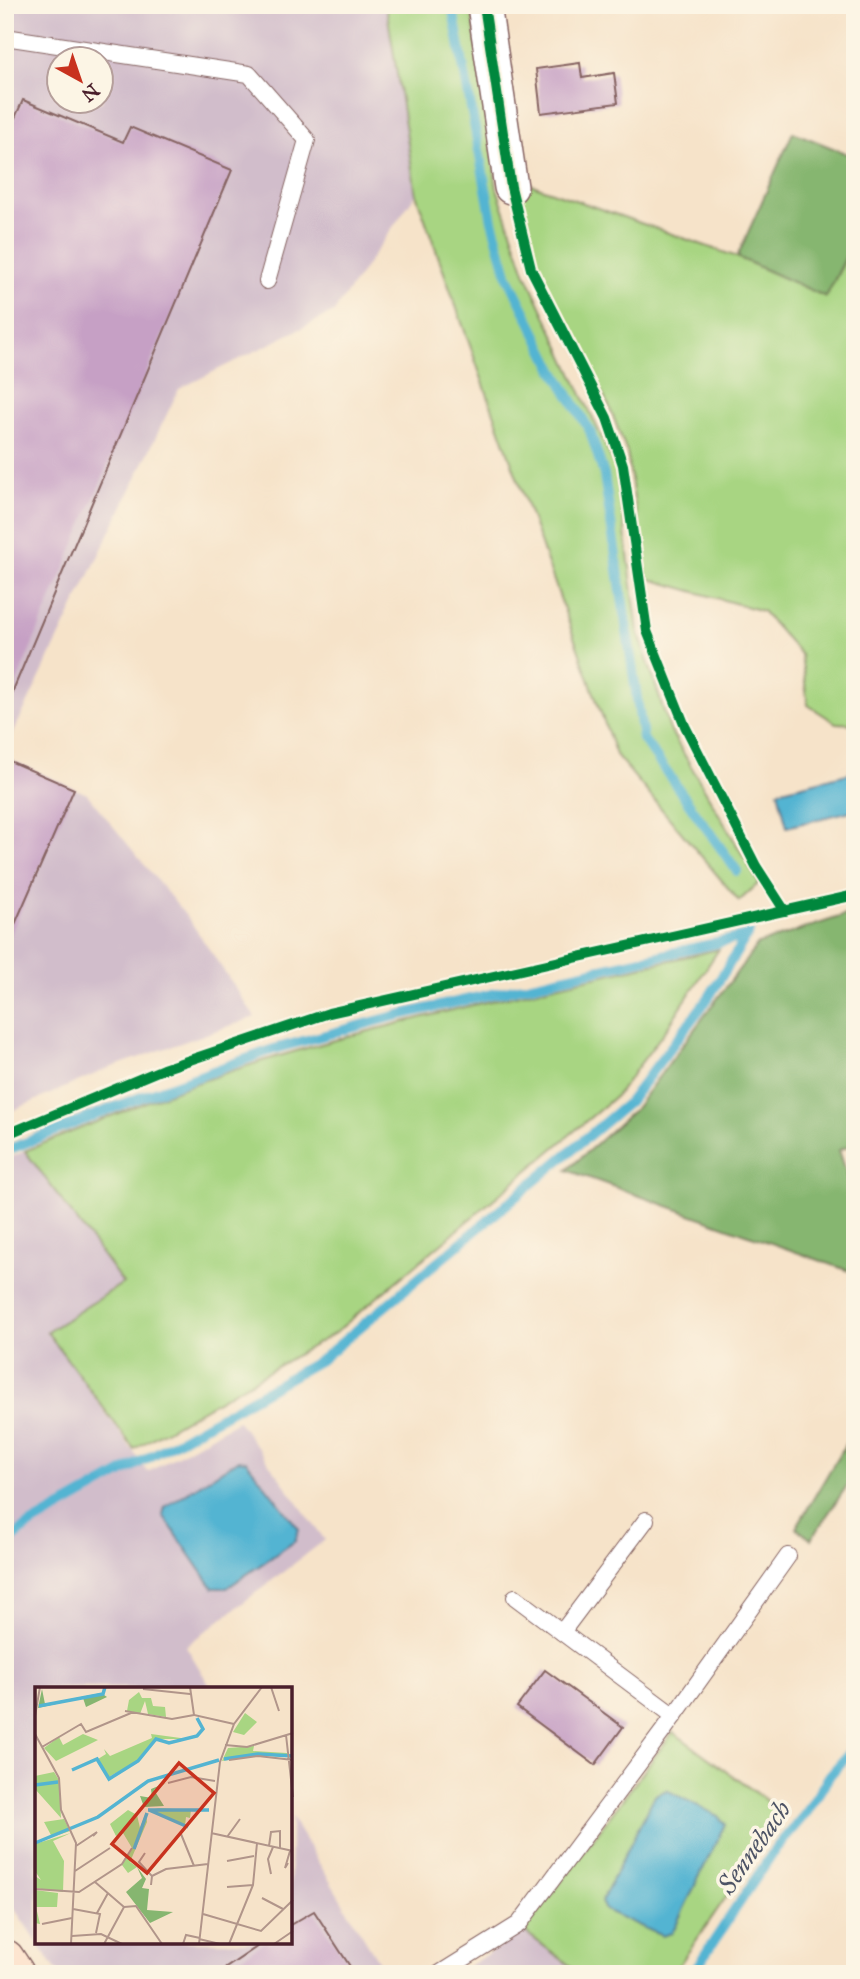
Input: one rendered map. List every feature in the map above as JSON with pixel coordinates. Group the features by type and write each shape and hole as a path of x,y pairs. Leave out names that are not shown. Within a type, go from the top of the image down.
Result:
{"main road":[{"path":"5,1959 15,1974"}],"street":[{"path":"484,5 511,187"}],"lane":[{"path":"5,37 248,74 307,141 267,281"},
{"path":"562,1632 646,1520"},
{"path":"439,1974 519,1924 674,1716 788,1556"},
{"path":"515,1597 674,1716"}],"shaded area":[{"path":"5,5 386,5 416,194 334,312 179,389 5,750"},
{"path":"5,757 87,794 190,921 255,1017 109,1068 5,1114"},
{"path":"25,1151 124,1284 47,1332 148,1472 238,1421 325,1540 186,1646 210,1687 35,1687 35,1939 5,1895 5,1160"},
{"path":"292,1819 386,1974 59,1974 38,1944 292,1944"},
{"path":"524,1931 581,1974 456,1974"}],"green space":[{"path":"386,5 471,5 497,188 525,272 617,470 638,631 670,730 759,883 739,901 616,755 416,194"},
{"path":"793,132 855,157 855,239 826,297 737,257"},
{"path":"518,180 737,257 826,297 855,239 855,724 836,723 808,705 801,655 762,611 646,578 627,452 609,406 558,312 534,256"},
{"path":"845,915 855,918 855,1144 839,1150 855,1198 855,1273 567,1170 634,1110 758,944"},
{"path":"719,949 667,1028 617,1095 335,1333 134,1449 47,1332 123,1283 25,1151 183,1088 279,1056 443,1012"},
{"path":"855,1428 855,1474 811,1539 796,1528"},
{"path":"673,1732 784,1813 673,1974 581,1974 524,1931"}],"water":[{"path":"855,772 855,810 787,827 778,791"},
{"path":"238,1460 246,1461 299,1529 295,1541 227,1588 213,1588 163,1515 165,1507"},
{"path":"667,1790 718,1816 725,1824 672,1933 662,1936 605,1910 601,1902 655,1795"}],"building":[{"path":"580,63 582,78 614,73 618,103 541,113 536,69"},
{"path":"23,100 46,110 46,116 61,116 123,142 130,127 232,170 6,707 5,116 14,120"},
{"path":"5,759 74,789 5,947"},
{"path":"545,1670 623,1727 595,1765 517,1707"},
{"path":"314,1911 355,1974 217,1974 261,1944 292,1944 292,1924"}],"waterway":[{"path":"452,5 492,221 508,277 554,370 590,431 604,475 643,739 737,871"},
{"path":"5,1545 26,1527 322,1359 629,1102 709,997 749,932"},
{"path":"5,1151 125,1103 274,1049 395,1016 747,936"},
{"name":"Sennebach","path":"692,1974 776,1848 807,1812 830,1775 855,1747"}],"cycle path":[{"path":"484,5 511,187 531,269 607,418 623,465 647,631 685,726 756,866 785,911"},
{"path":"5,1135 163,1069 329,1013 855,895"}]}
